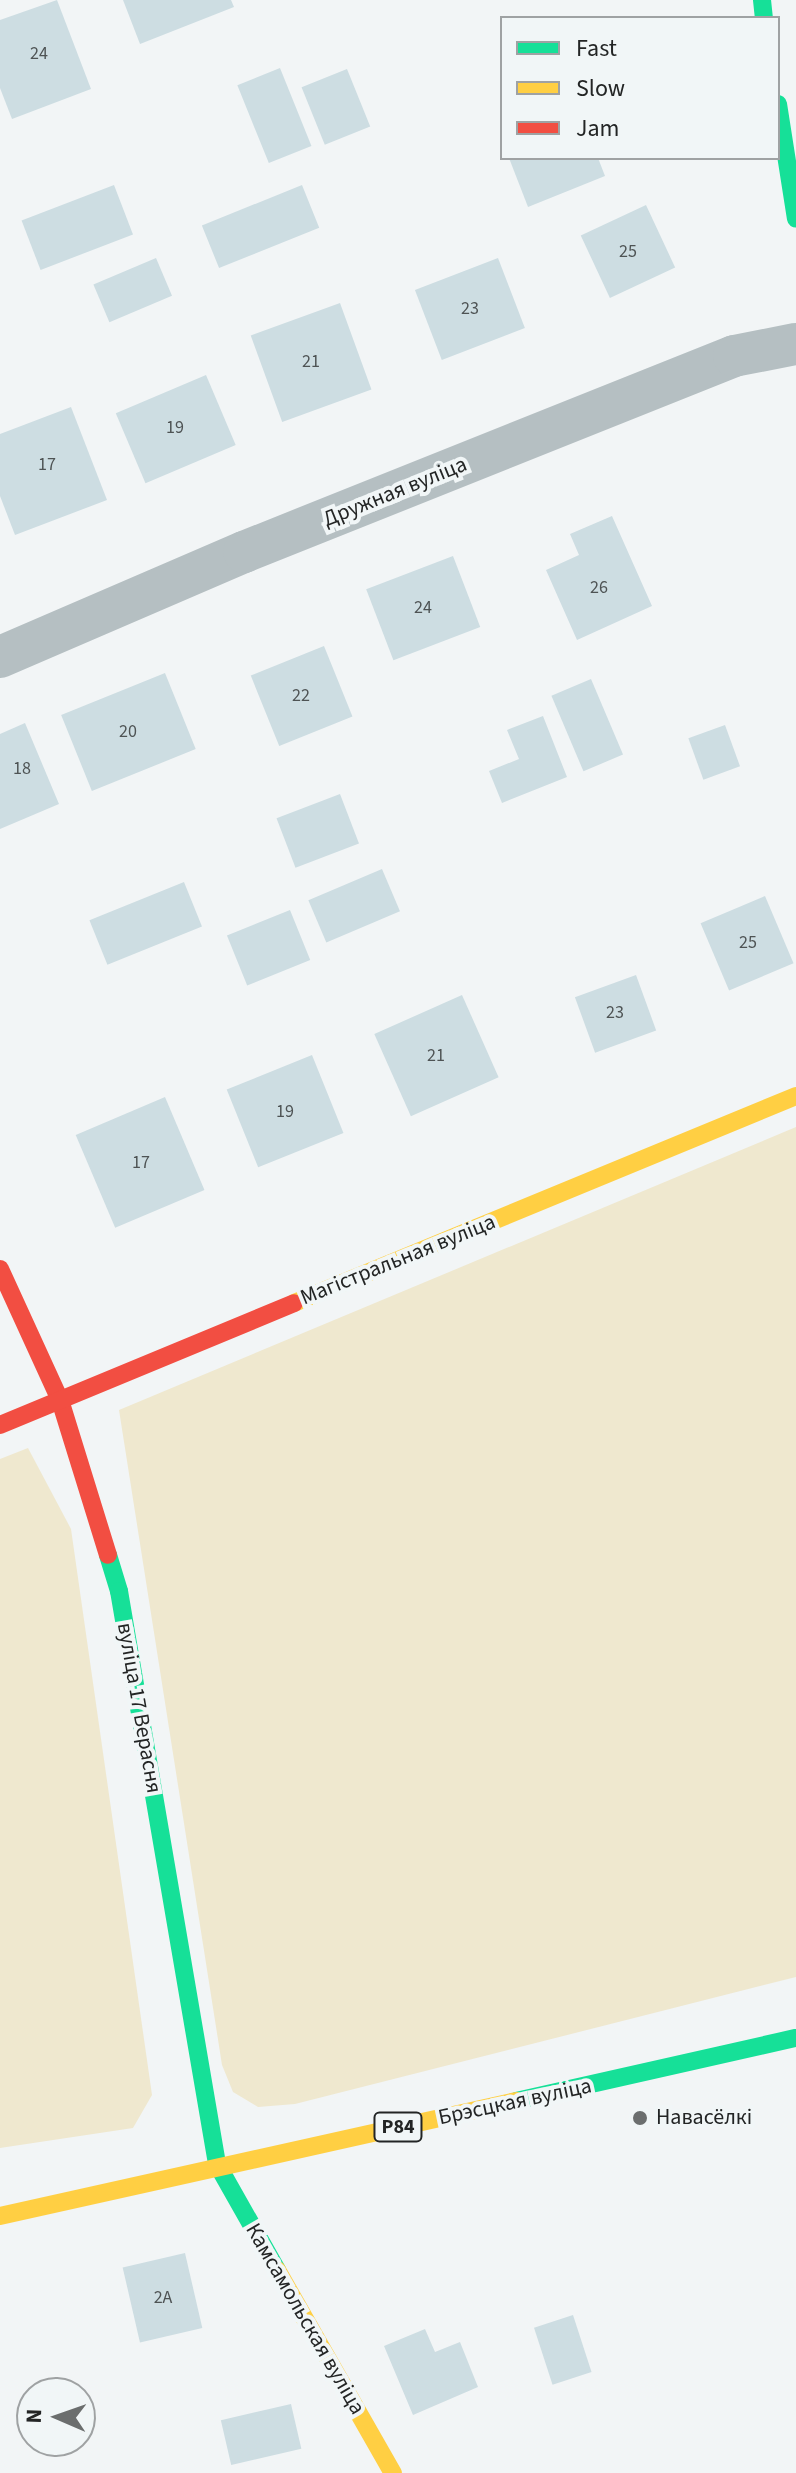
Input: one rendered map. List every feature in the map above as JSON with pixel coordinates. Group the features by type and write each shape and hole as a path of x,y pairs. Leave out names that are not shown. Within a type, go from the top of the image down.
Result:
{"street":[{"path":"780,117 796,219"},
{"name":"Дружная вуліца","path":"0,657 244,552 734,356 796,344"},
{"name":"Магістральная вуліца","path":"0,1425 796,1096"},
{"name":"вуліца 17 Верасня","path":"0,1269 60,1400 119,1591 217,2164"},
{"name":"Брэсцкая вуліца","path":"0,2216 217,2164 632,2078 796,2038"},
{"name":"Камсамольская вуліца","path":"217,2164 393,2473"}],"shaded area":[{"path":"796,1127 796,1977 295,2104 258,2107 233,2092 222,2065 119,1410"},
{"path":"28,1448 71,1529 152,2095 133,2128 0,2148 0,1459"}],"building":[{"path":"57,0 91,89 12,119 0,88 0,20"},
{"path":"123,0 231,0 234,7 140,44"},
{"path":"280,68 311,146 269,163 237,85"},
{"path":"347,69 370,126 325,145 302,87"},
{"path":"510,160 599,160 605,176 528,207"},
{"path":"114,185 133,234 41,270 22,220"},
{"path":"302,185 319,228 219,268 202,225"},
{"path":"646,205 675,268 610,298 581,235"},
{"path":"156,258 172,296 109,322 93,285"},
{"path":"498,258 525,328 442,360 415,290"},
{"path":"340,303 371,389 282,422 251,335"},
{"path":"206,375 236,445 145,483 116,413"},
{"path":"71,407 107,500 15,535 0,496 0,434"},
{"path":"612,516 652,606 577,640 546,570 579,555 570,534"},
{"path":"453,556 480,627 393,660 366,589"},
{"path":"324,646 352,716 279,746 251,676"},
{"path":"165,673 196,749 92,791 61,715"},
{"path":"591,679 623,754 583,771 551,696"},
{"path":"543,716 567,777 502,803 489,771 519,759 507,730"},
{"path":"25,723 59,804 0,829 0,734"},
{"path":"725,725 740,766 703,780 688,738"},
{"path":"340,794 359,843 296,868 277,818"},
{"path":"382,869 400,911 326,943 308,900"},
{"path":"184,882 202,927 107,965 89,920"},
{"path":"765,896 794,963 729,991 701,923"},
{"path":"290,910 310,960 247,986 227,935"},
{"path":"636,975 656,1030 595,1053 575,997"},
{"path":"462,995 499,1077 411,1116 374,1034"},
{"path":"312,1055 343,1133 258,1167 227,1089"},
{"path":"165,1097 204,1190 115,1228 76,1135"},
{"path":"185,2253 202,2328 140,2342 123,2267"},
{"path":"573,2315 592,2372 553,2385 534,2328"},
{"path":"425,2329 435,2352 460,2342 478,2387 413,2415 384,2346"},
{"path":"291,2404 301,2449 231,2465 221,2420"}],"traffic: fast":[{"path":"762,0 764,16"},
{"path":"780,117 796,219"},
{"path":"108,1555 119,1591 217,2164 277,2270"},
{"path":"516,2101 796,2038"}],"traffic: slow":[{"path":"294,1303 796,1096"},
{"path":"0,2216 516,2101"},
{"path":"277,2270 393,2473"}],"traffic: jam":[{"path":"0,1269 60,1400 108,1555"},
{"path":"0,1425 294,1303"}],"place":[{"name":"Навасёлкі","path":"640,2118"}]}
